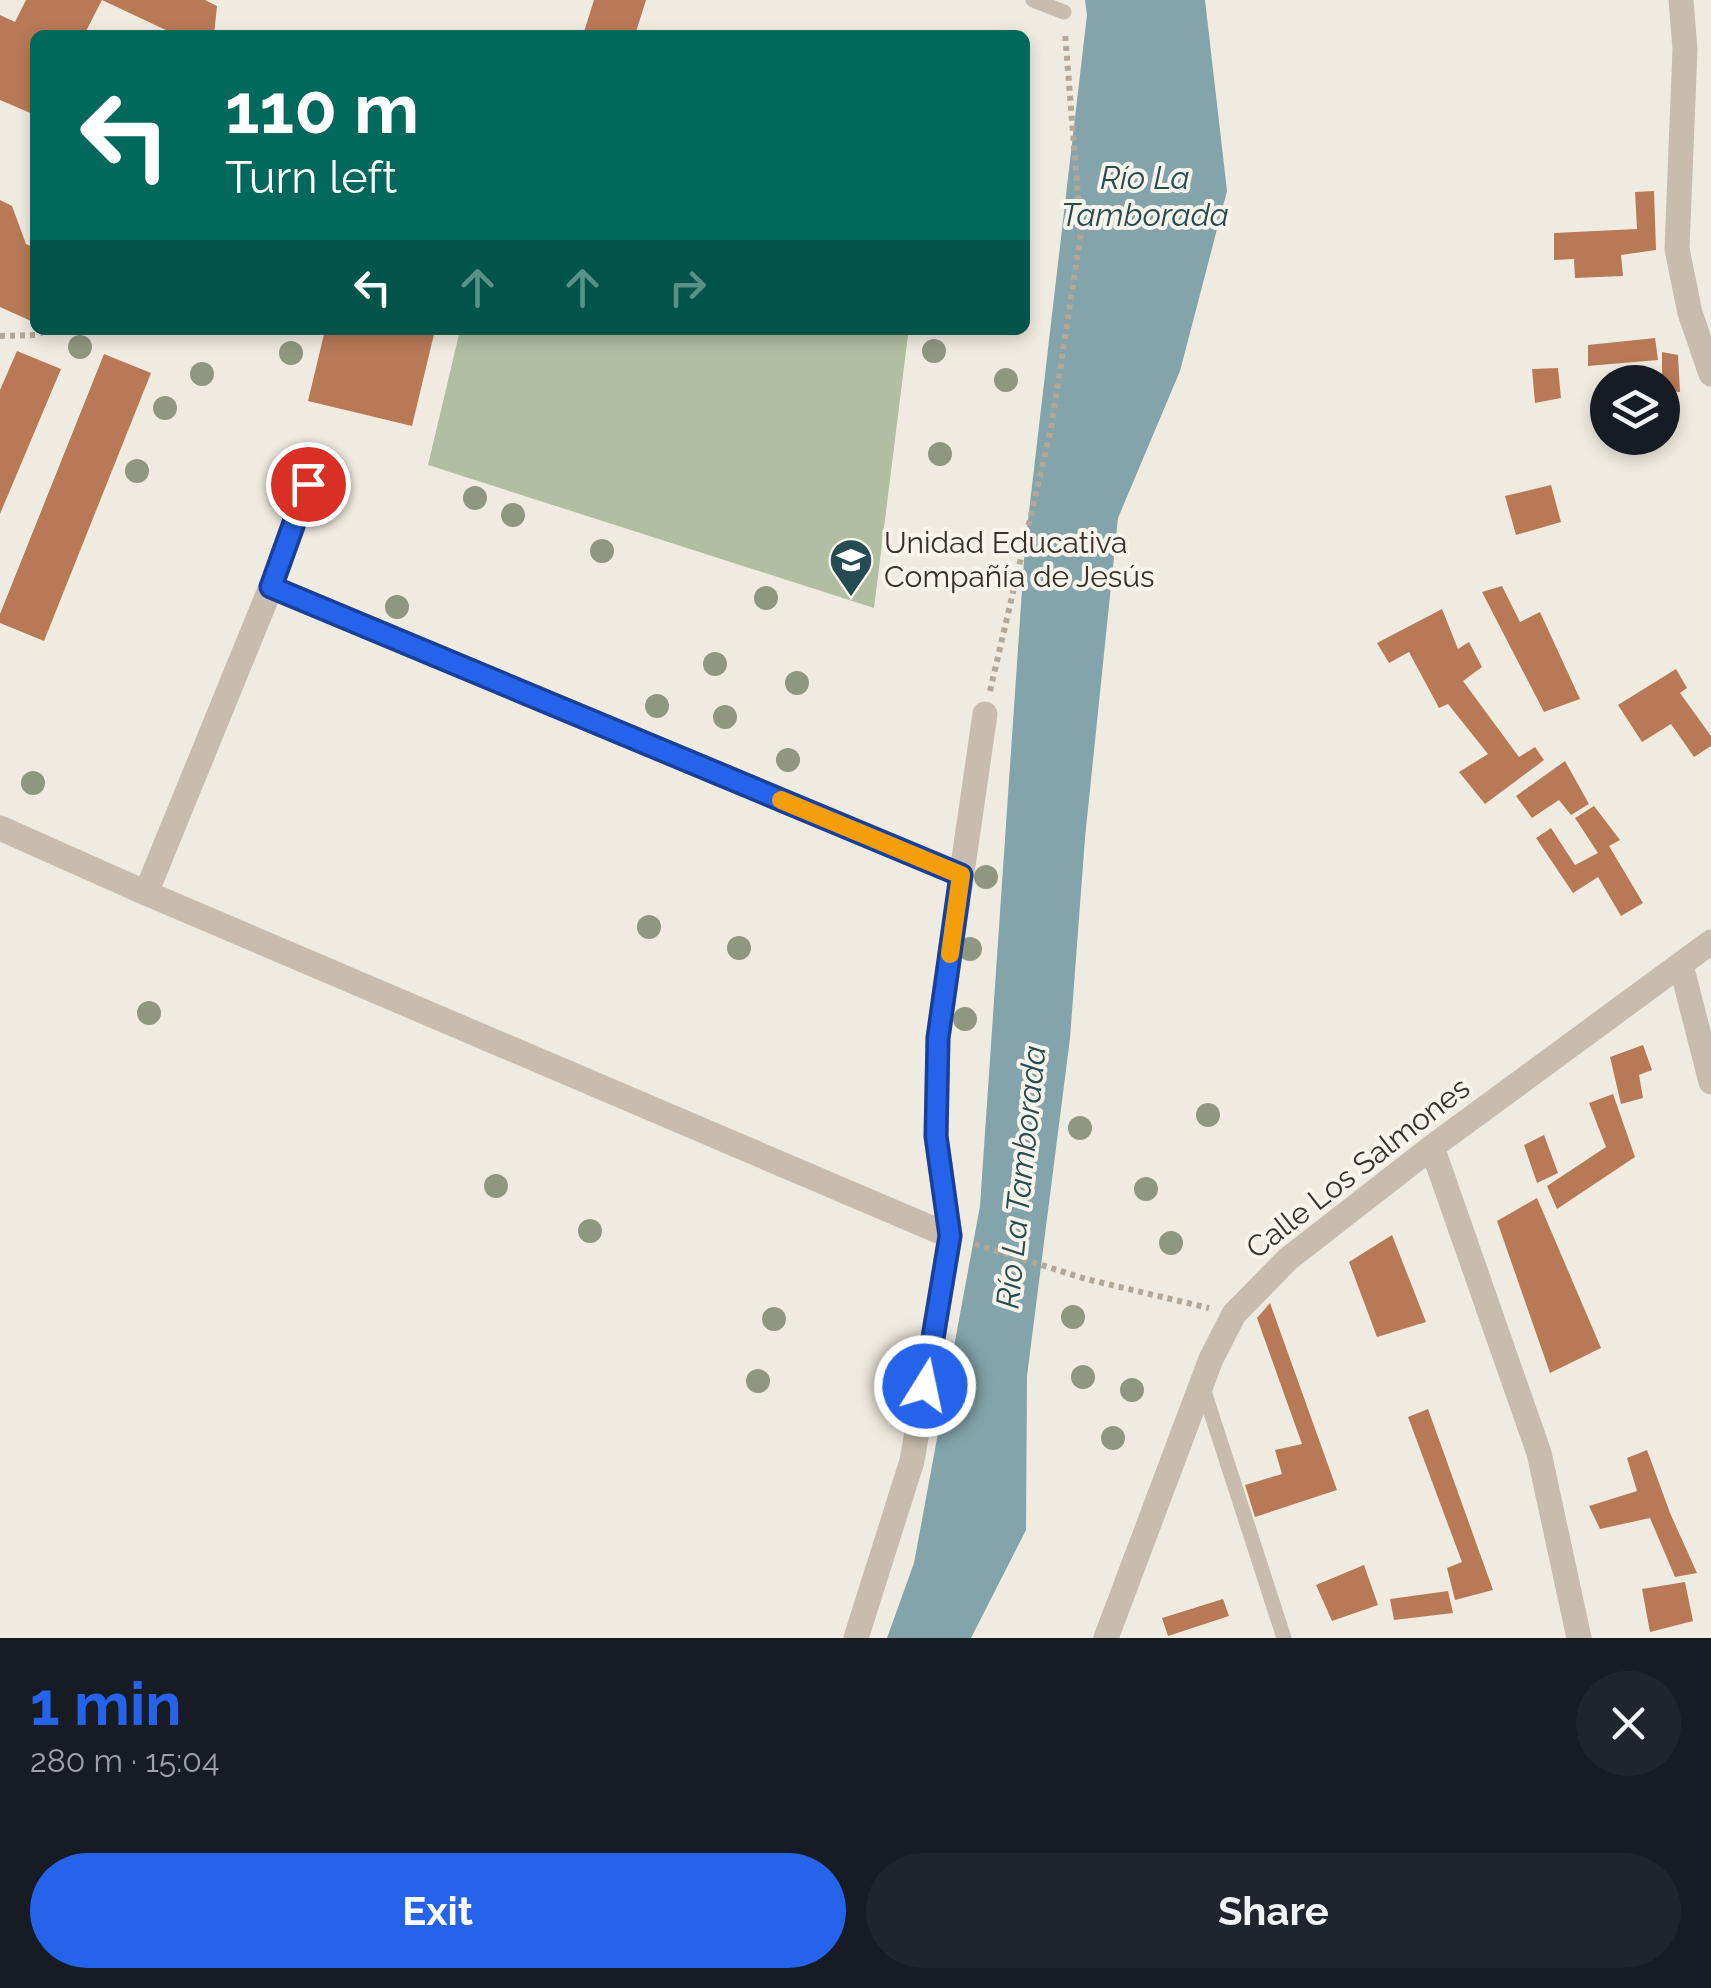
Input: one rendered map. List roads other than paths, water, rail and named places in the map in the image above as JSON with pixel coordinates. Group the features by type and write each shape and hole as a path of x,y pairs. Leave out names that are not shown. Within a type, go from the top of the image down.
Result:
{"street":[{"path":"1681,0 1685,49 1677,249 1690,313 1711,374"},
{"path":"146,894 271,587 308,484"},
{"path":"271,587 961,875"},
{"path":"856,1638 912,1461 950,1236 936,1136 938,1038 984,714"},
{"path":"0,828 146,894 950,1236"},
{"name":"Calle Los Salmones","path":"1106,1638 1211,1359 1234,1314 1288,1260 1432,1147 1711,942"},
{"path":"1681,965 1711,1082"},
{"path":"1432,1147 1538,1453 1579,1638"}],"lane":[{"path":"1033,0 1064,12"},
{"path":"1202,1384 1284,1638"}],"water":[{"name":"Río La Tamborada","path":"1085,0 1205,0 1227,191 1180,371 1118,518 1085,838 1070,1038 1027,1376 1026,1530 971,1638 887,1638 914,1563 980,1206 1025,546 1087,15"}],"place":[{"name":"Unidad Educativa Compañía de Jesús","path":"851,598"}]}
